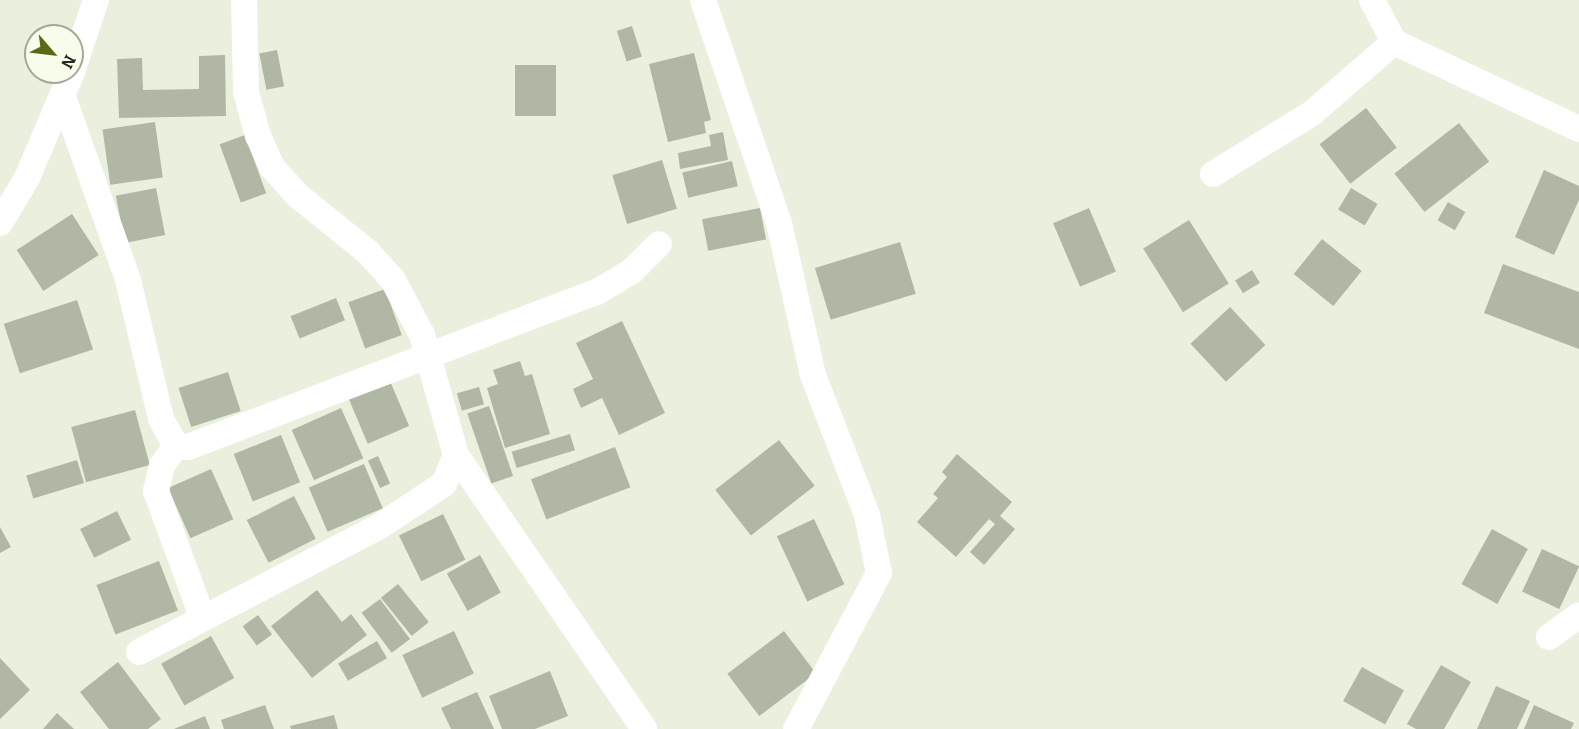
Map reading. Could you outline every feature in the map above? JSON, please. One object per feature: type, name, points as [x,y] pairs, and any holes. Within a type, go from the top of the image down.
[{"type":"street","points":[[84,36],[96,0]]},
{"type":"street","points":[[244,0],[246,92],[272,167],[393,280],[429,355],[456,455],[644,729]]},
{"type":"street","points":[[703,0],[779,224],[813,375],[867,515],[879,573],[796,729]]},
{"type":"street","points":[[1372,0],[1394,42],[1579,129]]},
{"type":"street","points":[[1213,174],[1311,114],[1394,42]]},
{"type":"street","points":[[0,223],[68,84]]},
{"type":"street","points":[[63,97],[128,280],[161,419],[176,446]]},
{"type":"street","points":[[176,446],[188,447],[597,292],[632,271],[659,244]]},
{"type":"street","points":[[176,446],[162,465],[156,490],[202,617]]},
{"type":"street","points":[[139,652],[389,520],[444,484],[456,455]]},
{"type":"street","points":[[1549,637],[1579,615]]},
{"type":"building","points":[[632,26],[642,56],[627,61],[617,31]]},
{"type":"building","points":[[277,50],[284,86],[266,90],[259,53]]},
{"type":"building","points":[[694,53],[711,120],[704,122],[706,133],[668,142],[649,64]]},
{"type":"building","points":[[225,55],[226,116],[119,118],[117,59],[142,58],[143,90],[199,89],[199,56]]},
{"type":"building","points":[[515,65],[556,65],[556,116],[515,116]]},
{"type":"building","points":[[1366,108],[1397,147],[1350,184],[1320,144]]},
{"type":"building","points":[[155,122],[163,177],[110,185],[103,129]]},
{"type":"building","points":[[1459,123],[1489,162],[1425,212],[1394,173]]},
{"type":"building","points":[[723,132],[728,160],[680,169],[678,153],[711,146],[709,135]]},
{"type":"building","points":[[245,135],[266,193],[241,202],[220,144]]},
{"type":"building","points":[[662,160],[677,209],[627,224],[612,175]]},
{"type":"building","points":[[732,161],[738,186],[688,198],[682,172]]},
{"type":"building","points":[[1544,170],[1579,186],[1579,200],[1554,255],[1515,237]]},
{"type":"building","points":[[156,188],[165,235],[125,243],[116,196]]},
{"type":"building","points":[[1351,188],[1378,204],[1365,225],[1338,209]]},
{"type":"building","points":[[1448,202],[1465,212],[1455,230],[1438,220]]},
{"type":"building","points":[[760,208],[766,239],[708,251],[702,219]]},
{"type":"building","points":[[1089,208],[1116,272],[1080,287],[1053,223]]},
{"type":"building","points":[[72,214],[99,255],[43,291],[17,250]]},
{"type":"building","points":[[1189,220],[1229,284],[1183,312],[1143,249]]},
{"type":"building","points":[[1322,239],[1362,271],[1333,306],[1294,274]]},
{"type":"building","points":[[900,242],[916,294],[831,320],[815,268]]},
{"type":"building","points":[[1503,264],[1579,292],[1579,349],[1484,313]]},
{"type":"building","points":[[1252,270],[1260,283],[1243,293],[1235,281]]},
{"type":"building","points":[[385,289],[402,335],[365,348],[348,302]]},
{"type":"building","points":[[336,298],[345,320],[300,339],[291,316]]},
{"type":"building","points":[[77,300],[93,349],[20,373],[4,324]]},
{"type":"building","points":[[1230,307],[1265,345],[1226,382],[1191,344]]},
{"type":"building","points":[[622,321],[665,413],[619,435],[602,398],[581,408],[573,389],[593,379],[576,343]]},
{"type":"building","points":[[520,361],[525,376],[532,374],[550,434],[505,448],[487,388],[498,384],[493,370]]},
{"type":"building","points":[[228,372],[241,411],[191,427],[179,388]]},
{"type":"building","points":[[390,381],[409,426],[368,444],[349,399]]},
{"type":"building","points":[[479,387],[484,404],[462,411],[457,393]]},
{"type":"building","points":[[489,406],[513,476],[491,483],[467,413]]},
{"type":"building","points":[[341,408],[363,458],[314,480],[292,430]]},
{"type":"building","points":[[135,410],[150,465],[86,482],[71,427]]},
{"type":"building","points":[[570,434],[575,450],[517,468],[512,452]]},
{"type":"building","points":[[281,435],[300,482],[253,501],[234,454]]},
{"type":"building","points":[[779,440],[815,486],[751,536],[715,490]]},
{"type":"building","points":[[615,447],[630,487],[546,519],[531,479]]},
{"type":"building","points":[[957,454],[1012,502],[1000,516],[1015,529],[984,565],[970,552],[995,524],[989,519],[956,557],[917,522],[938,498],[933,494],[947,477],[942,472]]},
{"type":"building","points":[[378,456],[390,483],[380,488],[368,460]]},
{"type":"building","points":[[77,460],[84,483],[33,498],[26,475]]},
{"type":"building","points":[[364,464],[383,508],[328,532],[309,487]]},
{"type":"building","points":[[211,469],[233,519],[190,538],[168,488]]},
{"type":"building","points":[[294,496],[316,539],[269,563],[247,520]]},
{"type":"building","points":[[117,511],[131,540],[94,558],[80,529]]},
{"type":"building","points":[[443,514],[465,560],[421,581],[399,535]]},
{"type":"building","points":[[814,519],[844,584],[807,602],[777,536]]},
{"type":"building","points":[[0,527],[11,547],[0,553]]},
{"type":"building","points":[[1492,529],[1528,549],[1497,604],[1461,584]]},
{"type":"building","points":[[1542,549],[1579,566],[1559,609],[1522,592]]},
{"type":"building","points":[[480,555],[501,593],[468,611],[447,573]]},
{"type":"building","points":[[159,561],[178,610],[115,634],[96,585]]},
{"type":"building","points":[[398,584],[429,622],[412,636],[381,598]]},
{"type":"building","points":[[317,590],[342,622],[351,614],[367,635],[312,678],[271,626]]},
{"type":"building","points":[[380,599],[410,639],[392,653],[362,613]]},
{"type":"building","points":[[258,615],[272,634],[257,646],[243,626]]},
{"type":"building","points":[[454,631],[474,674],[422,698],[402,655]]},
{"type":"building","points":[[784,631],[816,673],[759,716],[727,674]]},
{"type":"building","points":[[211,636],[234,678],[184,706],[161,664]]},
{"type":"building","points":[[377,641],[387,658],[348,681],[338,664]]},
{"type":"building","points":[[0,658],[30,690],[0,719]]},
{"type":"building","points":[[118,662],[161,719],[148,729],[109,729],[80,692]]},
{"type":"building","points":[[1441,665],[1471,682],[1444,729],[1416,729],[1407,724]]},
{"type":"building","points":[[1362,667],[1404,690],[1385,724],[1343,701]]},
{"type":"building","points":[[550,671],[568,716],[535,729],[502,729],[489,696]]},
{"type":"building","points":[[1496,686],[1530,701],[1517,729],[1477,729]]},
{"type":"building","points":[[477,692],[494,729],[451,729],[441,708]]},
{"type":"building","points":[[265,705],[274,729],[224,729],[221,720]]},
{"type":"building","points":[[1534,705],[1574,723],[1571,729],[1524,729]]},
{"type":"building","points":[[57,713],[74,729],[43,729]]},
{"type":"building","points":[[334,715],[338,729],[291,729],[290,726]]},
{"type":"building","points":[[205,716],[210,729],[174,729]]}]
